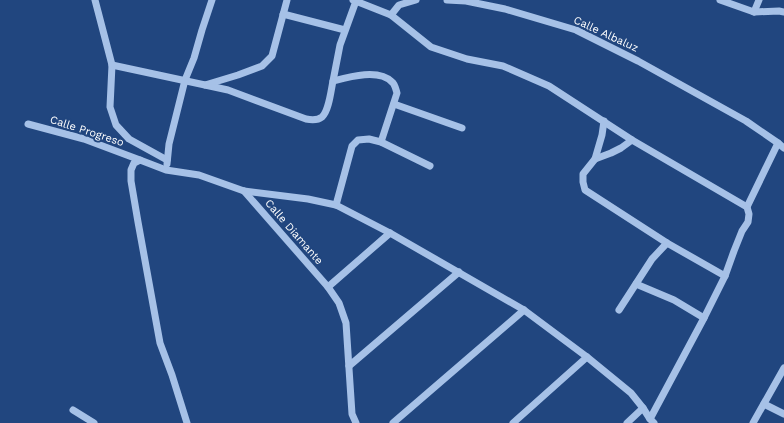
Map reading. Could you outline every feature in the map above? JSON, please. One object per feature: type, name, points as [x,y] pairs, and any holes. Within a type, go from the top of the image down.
[{"type":"street","points":[[95,0],[112,65],[110,106],[116,125],[129,139],[167,160]]},
{"type":"street","points":[[166,170],[169,144],[186,80],[212,0]]},
{"type":"street","points":[[205,85],[262,66],[272,56],[287,0]]},
{"type":"street","points":[[112,65],[228,90],[306,119],[315,120],[322,117],[327,108],[340,45],[354,0],[391,15],[431,47],[467,59],[503,66],[549,86],[632,140],[747,208],[749,214],[748,222],[742,231],[725,276],[652,421]]},
{"type":"street","points":[[391,15],[399,5],[416,0]]},
{"type":"street","name":"Calle Albaluz","points":[[447,0],[466,1],[505,9],[576,30],[638,61],[746,121],[778,142],[784,148]]},
{"type":"street","points":[[720,0],[754,12],[779,10],[784,12]]},
{"type":"street","points":[[754,12],[759,0]]},
{"type":"street","points":[[283,14],[345,30]]},
{"type":"street","points":[[332,81],[347,77],[373,74],[384,77],[393,82],[397,93],[380,142]]},
{"type":"street","points":[[394,104],[462,128]]},
{"type":"street","points":[[604,121],[602,135],[595,159],[584,174],[583,182],[585,190],[667,243],[725,276]]},
{"type":"street","name":"Calle Progreso","points":[[28,124],[84,139],[166,170],[200,175],[244,190],[308,199],[336,205],[390,233],[524,310],[588,357],[631,393],[652,421]]},
{"type":"street","points":[[336,205],[352,146],[358,140],[369,139],[380,142],[430,166]]},
{"type":"street","points":[[595,159],[621,148],[632,140]]},
{"type":"street","points":[[747,208],[778,142]]},
{"type":"street","points":[[140,160],[134,163],[131,170],[131,181],[138,222],[160,343],[187,423]]},
{"type":"street","name":"Calle Diamante","points":[[244,190],[328,287],[338,303],[346,323],[352,414],[356,423]]},
{"type":"street","points":[[328,287],[390,233]]},
{"type":"street","points":[[619,310],[652,259],[667,243]]},
{"type":"street","points":[[349,366],[459,272]]},
{"type":"street","points":[[636,284],[674,300],[704,318]]},
{"type":"street","points":[[393,423],[524,310]]},
{"type":"street","points":[[514,423],[588,357]]},
{"type":"street","points":[[754,423],[784,368]]},
{"type":"street","points":[[764,404],[784,414]]},
{"type":"street","points":[[627,423],[643,408]]},
{"type":"street","points":[[72,410],[94,423]]}]
